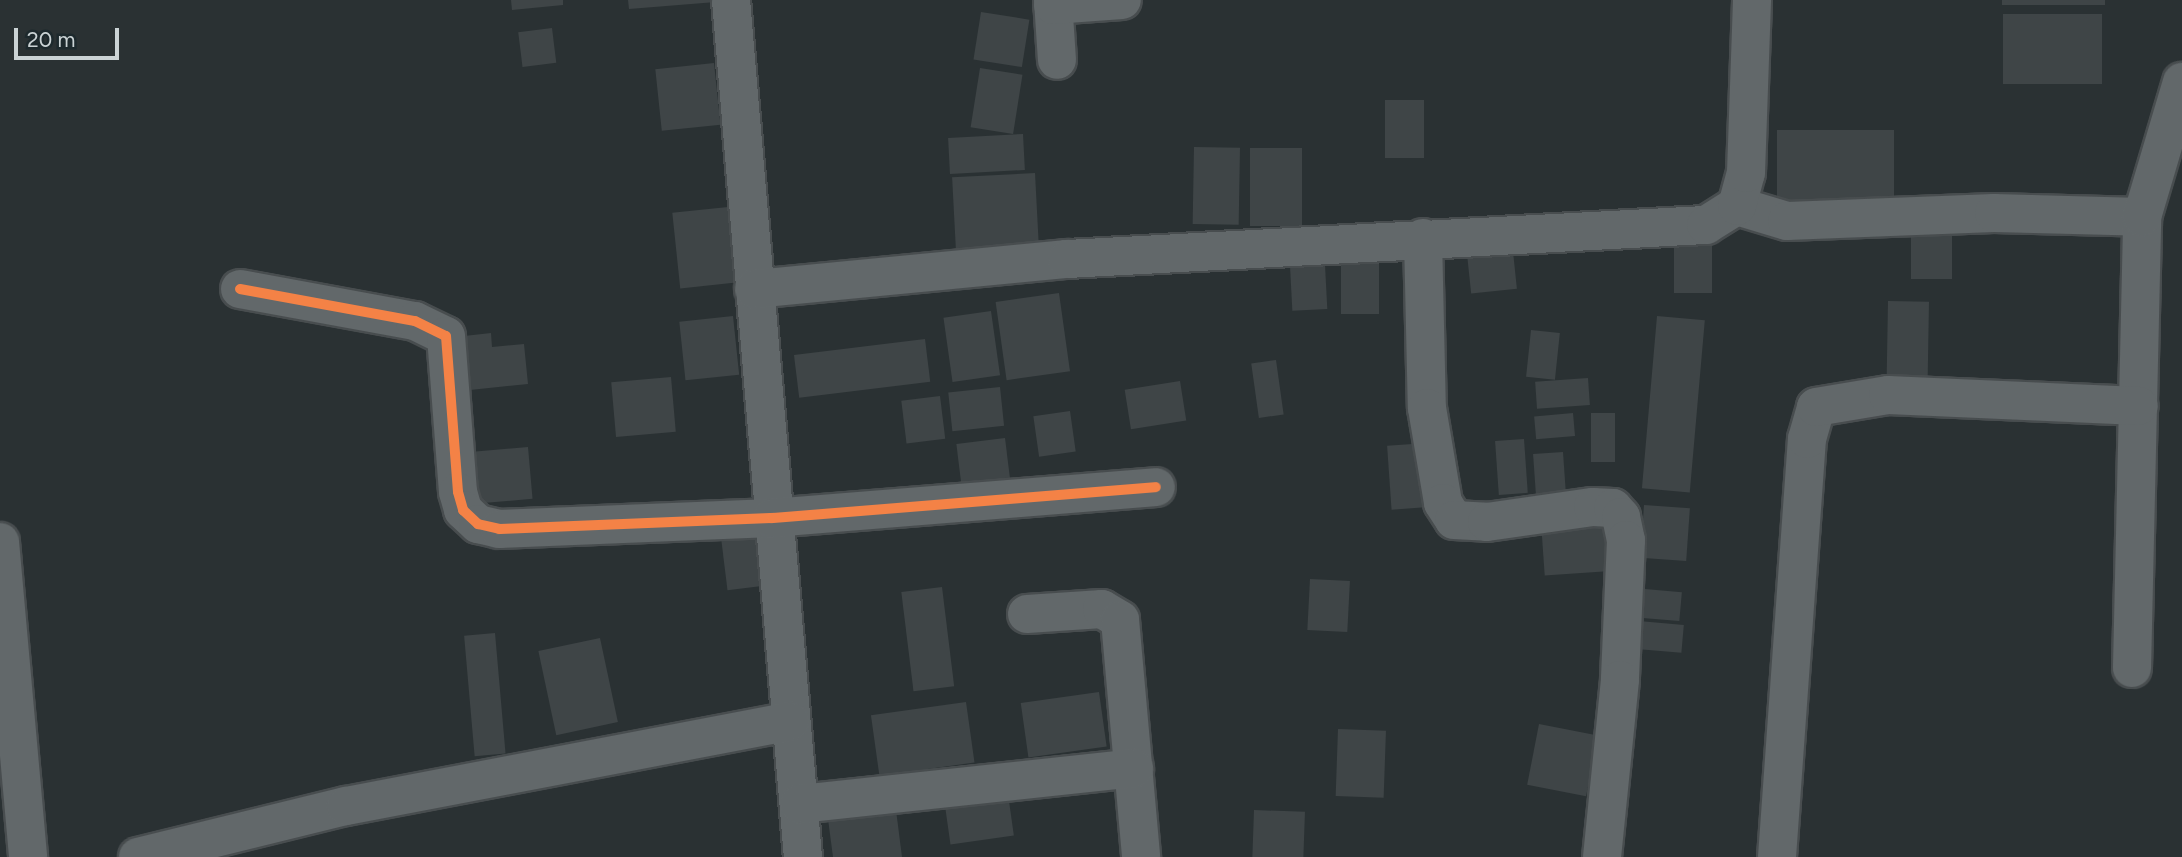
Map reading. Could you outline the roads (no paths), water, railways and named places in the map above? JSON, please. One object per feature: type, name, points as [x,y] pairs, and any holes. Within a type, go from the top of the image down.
[{"type":"street","points":[[731,0],[772,518],[803,857]]},
{"type":"street","points":[[1057,60],[1053,3],[1122,0]]},
{"type":"street","points":[[754,289],[1066,259],[1423,238],[1641,234],[1706,225],[1737,206],[1746,173],[1752,0]]},
{"type":"street","points":[[2132,668],[2142,217],[2182,82]]},
{"type":"street","points":[[1737,206],[1787,221],[1994,213],[2142,217]]},
{"type":"street","points":[[1423,238],[1427,408],[1443,503],[1454,520],[1487,522],[1593,507],[1613,508],[1620,517],[1626,540],[1620,680],[1602,857]]},
{"type":"street","points":[[240,289],[433,325],[446,336],[458,492],[478,524],[499,529],[772,518],[1156,487]]},
{"type":"street","points":[[1777,857],[1807,439],[1816,407],[1888,395],[2138,406]]},
{"type":"street","points":[[0,542],[28,857]]},
{"type":"street","points":[[1027,614],[1102,609],[1120,620],[1141,857]]},
{"type":"street","points":[[138,857],[360,803],[790,721]]},
{"type":"street","points":[[799,804],[1134,768]]}]
